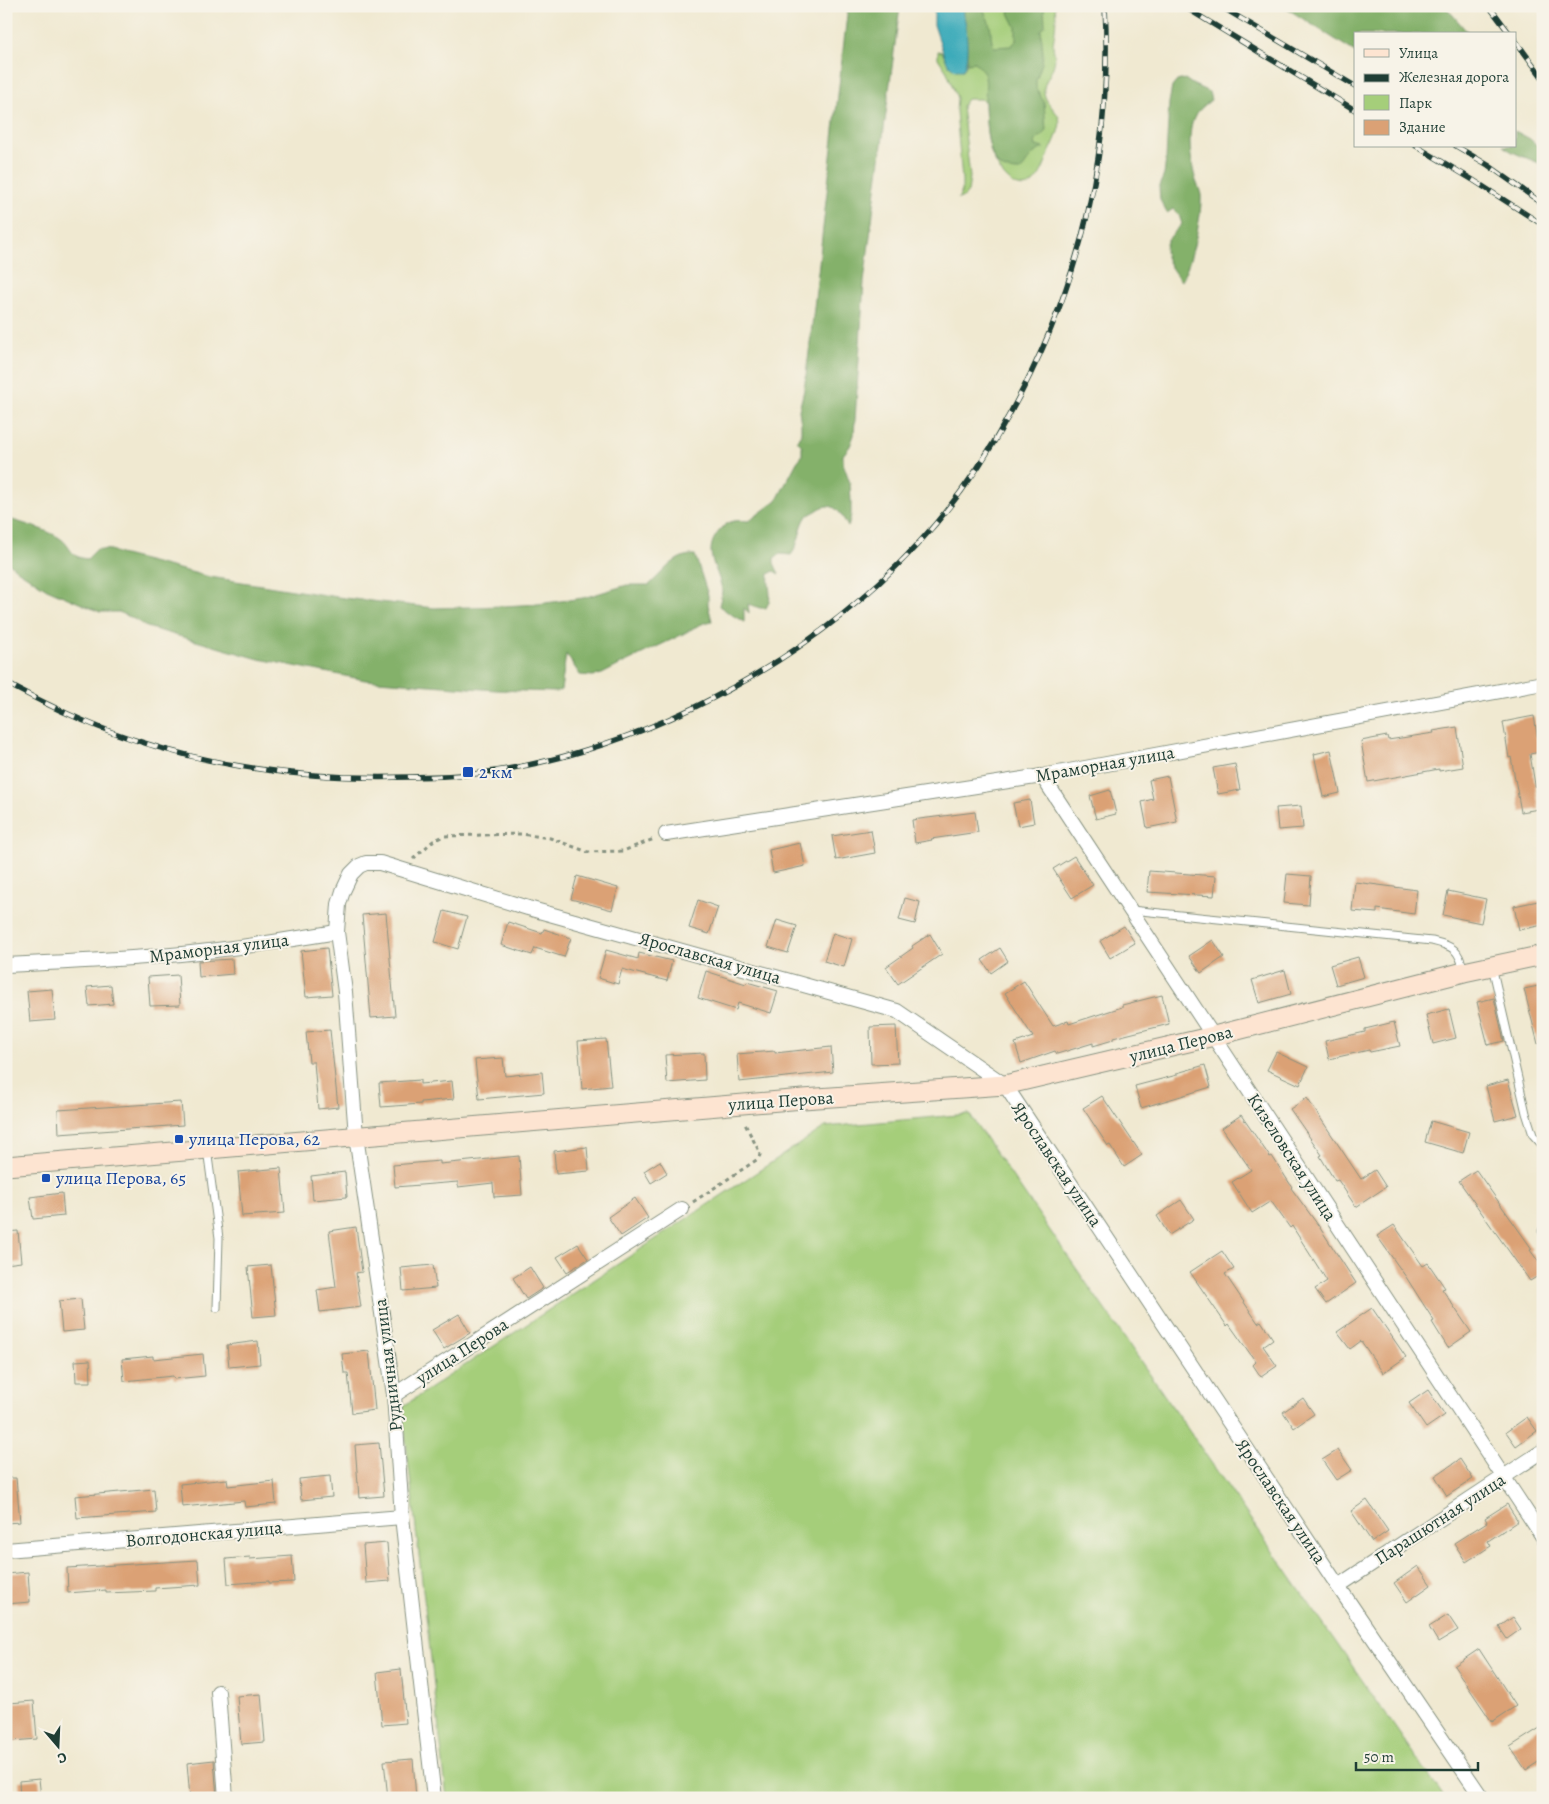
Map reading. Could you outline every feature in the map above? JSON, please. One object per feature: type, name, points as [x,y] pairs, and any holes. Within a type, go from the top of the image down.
[{"type":"main road","name":"улица Перова","points":[[6,1166],[793,1100],[1005,1085],[1214,1036],[1464,972],[1543,955]]},
{"type":"street","name":"Мраморная улица","points":[[666,834],[1042,776],[1543,683]]},
{"type":"street","name":"Кизеловская улица","points":[[1042,776],[1543,1537]]},
{"type":"street","name":"Ярославская улица","points":[[337,932],[339,904],[351,874],[359,866],[366,863],[380,863],[528,908],[897,1011],[1005,1085],[1338,1586],[1482,1798]]},
{"type":"street","name":"Мраморная улица","points":[[6,965],[187,953],[254,946],[337,932]]},
{"type":"street","name":"Рудничная улица","points":[[337,932],[345,992],[356,1136],[394,1395],[402,1517],[434,1798]]},
{"type":"street","name":"улица Перова","points":[[394,1395],[682,1209]]},
{"type":"street","name":"Парашютная улица","points":[[1338,1586],[1543,1451]]},
{"type":"street","name":"Волгодонская улица","points":[[6,1550],[402,1517]]},
{"type":"street","points":[[218,1692],[226,1798]]},
{"type":"lane","points":[[1129,910],[1432,941],[1449,945],[1457,952],[1464,972]]},
{"type":"lane","points":[[1492,966],[1526,1113],[1533,1135],[1543,1146]]},
{"type":"lane","points":[[207,1149],[219,1238],[218,1308]]},
{"type":"path","points":[[400,869],[432,841],[444,836],[521,834],[550,838],[588,852],[623,851],[666,834]]},
{"type":"path","points":[[682,1209],[758,1160],[760,1151],[745,1124]]},
{"type":"green space","points":[[848,6],[900,6],[864,282],[854,435],[850,446],[843,455],[843,463],[850,483],[851,515],[848,527],[839,512],[832,507],[822,507],[806,518],[796,547],[791,555],[780,554],[774,558],[779,574],[774,571],[769,574],[770,599],[766,608],[748,604],[749,613],[744,608],[744,622],[719,606],[722,590],[712,559],[712,545],[715,537],[727,524],[737,521],[749,521],[777,500],[802,456],[802,446],[797,440],[801,434],[799,410],[804,390],[809,352]]},
{"type":"green space","points":[[965,6],[1055,6],[1056,20],[1053,44],[1055,60],[1044,91],[1047,101],[1060,122],[1056,138],[1040,173],[1032,184],[1020,186],[1012,183],[1005,177],[993,156],[987,133],[985,102],[981,99],[967,99],[962,106],[970,177],[968,192],[964,197],[958,199],[962,191],[962,180],[956,111],[957,98],[947,72],[938,58],[938,51],[942,52],[945,58],[963,70],[967,63]]},
{"type":"green space","points":[[965,6],[983,6],[994,47],[1011,46],[1016,41],[1016,27],[1009,13],[1011,8],[1020,9],[1023,6],[1044,6],[1045,26],[1041,30],[1043,53],[1042,63],[1036,80],[1036,88],[1044,102],[1046,131],[1035,142],[1036,146],[1044,148],[1032,155],[1020,171],[1001,167],[996,162],[990,148],[986,121],[985,77],[981,69],[974,62],[967,63],[966,26],[963,13]]},
{"type":"green space","points":[[1283,6],[1445,6],[1467,32],[1354,32],[1354,51]]},
{"type":"green space","points":[[1185,79],[1209,92],[1211,100],[1202,107],[1192,123],[1190,139],[1191,157],[1194,174],[1200,190],[1201,204],[1192,251],[1181,281],[1167,259],[1165,248],[1171,236],[1182,224],[1179,215],[1173,209],[1167,213],[1160,200],[1159,186],[1164,175],[1169,103],[1172,87],[1177,81]]},
{"type":"green space","points":[[1516,132],[1530,139],[1541,149],[1543,165],[1517,154],[1506,148],[1516,148]]},
{"type":"green space","points":[[6,518],[53,534],[62,540],[76,556],[81,558],[87,559],[97,549],[111,550],[210,577],[344,598],[434,608],[538,604],[583,598],[627,585],[649,585],[675,561],[695,555],[708,595],[708,605],[712,621],[698,626],[602,674],[593,676],[580,675],[566,654],[561,690],[556,692],[496,690],[365,680],[259,659],[147,627],[119,612],[100,612],[47,589],[17,570],[6,560]]},
{"type":"green space","points":[[969,1114],[1444,1798],[447,1798],[402,1407],[825,1127]]},
{"type":"water","points":[[934,6],[965,6],[967,48],[963,70],[955,70],[945,58],[934,25]]},
{"type":"building","points":[[1534,716],[1540,752],[1530,754],[1539,809],[1521,812],[1503,722]]},
{"type":"building","points":[[1457,727],[1463,767],[1439,771],[1439,769],[1368,782],[1361,741],[1387,736],[1388,740],[1434,733],[1433,731]]},
{"type":"building","points":[[1331,750],[1340,793],[1323,797],[1314,754]]},
{"type":"building","points":[[1235,764],[1240,790],[1218,794],[1213,768]]},
{"type":"building","points":[[1168,776],[1177,822],[1147,828],[1142,802],[1153,799],[1149,780]]},
{"type":"building","points":[[1110,790],[1116,814],[1096,819],[1090,796]]},
{"type":"building","points":[[1030,800],[1034,823],[1018,826],[1013,803]]},
{"type":"building","points":[[1301,806],[1303,828],[1278,830],[1276,808]]},
{"type":"building","points":[[975,812],[978,832],[915,843],[912,820]]},
{"type":"building","points":[[871,830],[875,853],[836,860],[832,836]]},
{"type":"building","points":[[800,843],[805,866],[773,873],[769,850]]},
{"type":"building","points":[[1074,856],[1093,885],[1072,898],[1053,869]]},
{"type":"building","points":[[1149,871],[1216,876],[1214,896],[1147,892]]},
{"type":"building","points":[[1287,874],[1311,876],[1309,905],[1284,903]]},
{"type":"building","points":[[577,876],[618,888],[612,910],[571,899]]},
{"type":"building","points":[[1355,882],[1417,890],[1414,914],[1377,909],[1377,913],[1352,911]]},
{"type":"building","points":[[1448,891],[1486,899],[1481,923],[1443,915]]},
{"type":"building","points":[[905,898],[920,902],[915,924],[899,920]]},
{"type":"building","points":[[698,900],[718,907],[709,934],[689,928]]},
{"type":"building","points":[[1543,900],[1543,925],[1519,930],[1514,906]]},
{"type":"building","points":[[444,911],[467,917],[458,949],[435,942]]},
{"type":"building","points":[[386,913],[395,1016],[371,1018],[362,915]]},
{"type":"building","points":[[777,920],[797,926],[788,953],[768,947]]},
{"type":"building","points":[[508,922],[542,933],[544,929],[571,938],[564,957],[535,948],[532,955],[501,945]]},
{"type":"building","points":[[1124,926],[1135,943],[1110,958],[1100,941]]},
{"type":"building","points":[[833,933],[852,939],[844,967],[824,961]]},
{"type":"building","points":[[930,934],[942,954],[898,984],[886,967]]},
{"type":"building","points":[[1213,940],[1224,957],[1201,973],[1189,956]]},
{"type":"building","points":[[327,948],[332,995],[306,997],[301,951]]},
{"type":"building","points":[[1000,948],[1008,961],[991,973],[982,960]]},
{"type":"building","points":[[606,950],[638,959],[639,953],[672,961],[667,981],[622,969],[618,984],[598,978]]},
{"type":"building","points":[[1358,957],[1364,977],[1336,985],[1330,965]]},
{"type":"building","points":[[232,959],[233,974],[199,977],[198,961]]},
{"type":"building","points":[[1285,970],[1291,994],[1259,1003],[1252,980]]},
{"type":"building","points":[[706,971],[746,984],[747,982],[778,991],[771,1013],[738,1003],[736,1010],[698,998]]},
{"type":"building","points":[[178,975],[180,1005],[150,1006],[148,977]]},
{"type":"building","points":[[1024,981],[1053,1026],[1068,1021],[1069,1024],[1122,1007],[1122,1005],[1162,995],[1169,1024],[1113,1038],[1113,1040],[1093,1046],[1093,1043],[1057,1054],[1055,1051],[1021,1063],[1015,1043],[1033,1037],[1005,993]]},
{"type":"building","points":[[111,985],[113,1004],[89,1006],[87,987]]},
{"type":"building","points":[[1543,985],[1543,1044],[1538,1044],[1524,989]]},
{"type":"building","points":[[52,989],[55,1020],[30,1022],[27,991]]},
{"type":"building","points":[[1494,998],[1504,1041],[1488,1045],[1477,1002]]},
{"type":"building","points":[[1449,1009],[1456,1038],[1433,1044],[1426,1015]]},
{"type":"building","points":[[1394,1022],[1400,1046],[1370,1052],[1369,1050],[1329,1059],[1325,1041],[1365,1032],[1365,1029]]},
{"type":"building","points":[[896,1026],[898,1063],[871,1064],[870,1027]]},
{"type":"building","points":[[330,1030],[338,1107],[318,1109],[314,1062],[309,1062],[306,1032]]},
{"type":"building","points":[[606,1039],[611,1086],[582,1089],[578,1041]]},
{"type":"building","points":[[831,1047],[833,1072],[739,1082],[737,1054],[775,1051],[775,1053]]},
{"type":"building","points":[[1276,1052],[1308,1067],[1300,1085],[1267,1070]]},
{"type":"building","points":[[704,1053],[705,1080],[667,1083],[665,1055]]},
{"type":"building","points":[[503,1058],[505,1076],[542,1072],[544,1093],[479,1099],[475,1060]]},
{"type":"building","points":[[1205,1065],[1211,1087],[1141,1108],[1135,1086],[1177,1075],[1177,1073]]},
{"type":"building","points":[[420,1080],[420,1084],[452,1081],[454,1099],[381,1107],[379,1083]]},
{"type":"building","points":[[1508,1080],[1518,1115],[1495,1121],[1486,1086]]},
{"type":"building","points":[[1102,1096],[1142,1155],[1124,1167],[1083,1108]]},
{"type":"building","points":[[1307,1098],[1361,1179],[1375,1170],[1386,1187],[1356,1207],[1338,1180],[1335,1181],[1320,1156],[1322,1155],[1290,1109]]},
{"type":"building","points":[[181,1102],[183,1125],[59,1134],[58,1110]]},
{"type":"building","points":[[1241,1115],[1270,1157],[1272,1156],[1291,1188],[1356,1283],[1326,1304],[1315,1289],[1327,1281],[1292,1226],[1290,1228],[1271,1201],[1252,1213],[1232,1182],[1251,1170],[1222,1128]]},
{"type":"building","points":[[1431,1121],[1469,1132],[1463,1153],[1425,1142]]},
{"type":"building","points":[[587,1147],[589,1171],[556,1174],[554,1151]]},
{"type":"building","points":[[519,1156],[522,1195],[494,1197],[493,1183],[458,1187],[458,1182],[395,1187],[393,1165],[440,1161],[440,1164]]},
{"type":"building","points":[[660,1161],[667,1173],[651,1183],[644,1171]]},
{"type":"building","points":[[281,1168],[285,1213],[242,1216],[238,1172]]},
{"type":"building","points":[[1476,1170],[1532,1249],[1530,1250],[1543,1268],[1543,1273],[1530,1281],[1459,1181]]},
{"type":"building","points":[[345,1172],[347,1197],[313,1200],[311,1176]]},
{"type":"building","points":[[62,1193],[64,1216],[33,1219],[30,1197]]},
{"type":"building","points":[[635,1198],[648,1218],[621,1236],[608,1217]]},
{"type":"building","points":[[1181,1200],[1194,1219],[1169,1235],[1157,1216]]},
{"type":"building","points":[[1394,1225],[1423,1266],[1428,1263],[1445,1288],[1442,1289],[1471,1332],[1448,1348],[1432,1322],[1434,1321],[1377,1236]]},
{"type":"building","points":[[356,1227],[362,1272],[356,1273],[361,1307],[320,1312],[317,1290],[336,1287],[329,1231]]},
{"type":"building","points":[[18,1231],[21,1262],[6,1264],[6,1232]]},
{"type":"building","points":[[578,1244],[588,1259],[567,1272],[557,1257]]},
{"type":"building","points":[[1222,1251],[1234,1269],[1225,1274],[1258,1323],[1261,1321],[1273,1339],[1263,1346],[1277,1366],[1261,1377],[1253,1365],[1256,1362],[1229,1324],[1227,1326],[1190,1272]]},
{"type":"building","points":[[271,1265],[276,1315],[253,1317],[248,1267]]},
{"type":"building","points":[[433,1265],[436,1288],[403,1291],[401,1268]]},
{"type":"building","points":[[530,1267],[543,1288],[526,1299],[513,1278]]},
{"type":"building","points":[[81,1299],[84,1330],[62,1332],[59,1301]]},
{"type":"building","points":[[1372,1308],[1406,1357],[1383,1373],[1361,1341],[1350,1349],[1337,1332]]},
{"type":"building","points":[[459,1314],[470,1333],[444,1349],[432,1330]]},
{"type":"building","points":[[258,1341],[260,1364],[229,1367],[227,1345]]},
{"type":"building","points":[[369,1351],[375,1410],[352,1413],[348,1373],[344,1373],[342,1354]]},
{"type":"building","points":[[203,1354],[205,1376],[174,1379],[173,1376],[124,1381],[122,1359],[153,1356],[153,1359]]},
{"type":"building","points":[[90,1360],[91,1382],[76,1382],[75,1361]]},
{"type":"building","points":[[1428,1390],[1445,1415],[1426,1428],[1409,1403]]},
{"type":"building","points":[[1303,1398],[1314,1414],[1294,1428],[1283,1412]]},
{"type":"building","points":[[1527,1417],[1537,1431],[1516,1446],[1506,1432]]},
{"type":"building","points":[[379,1443],[384,1496],[359,1498],[355,1445]]},
{"type":"building","points":[[1338,1450],[1352,1470],[1336,1480],[1322,1460]]},
{"type":"building","points":[[1460,1459],[1473,1479],[1447,1496],[1435,1476]]},
{"type":"building","points":[[330,1476],[332,1497],[301,1500],[299,1479]]},
{"type":"building","points":[[6,1478],[16,1478],[20,1522],[6,1523]]},
{"type":"building","points":[[227,1479],[228,1486],[274,1481],[276,1504],[245,1507],[244,1501],[182,1507],[180,1484]]},
{"type":"building","points":[[154,1489],[156,1512],[77,1518],[75,1496]]},
{"type":"building","points":[[1367,1500],[1388,1531],[1372,1542],[1351,1511]]},
{"type":"building","points":[[1507,1504],[1518,1521],[1488,1541],[1491,1546],[1466,1562],[1454,1543],[1487,1522],[1485,1518]]},
{"type":"building","points":[[387,1543],[390,1581],[366,1583],[363,1545]]},
{"type":"building","points":[[292,1556],[294,1582],[269,1583],[269,1581],[228,1584],[226,1559]]},
{"type":"building","points":[[198,1560],[200,1585],[155,1588],[155,1591],[106,1593],[106,1590],[68,1593],[67,1568]]},
{"type":"building","points":[[1418,1566],[1431,1585],[1407,1602],[1394,1583]]},
{"type":"building","points":[[28,1572],[30,1602],[6,1604],[6,1574]]},
{"type":"building","points":[[1448,1615],[1458,1630],[1438,1642],[1429,1627]]},
{"type":"building","points":[[1513,1617],[1521,1629],[1507,1639],[1499,1627]]},
{"type":"building","points":[[1479,1649],[1516,1706],[1492,1722],[1454,1666]]},
{"type":"building","points":[[401,1669],[406,1723],[382,1725],[377,1672]]},
{"type":"building","points":[[261,1694],[265,1742],[241,1744],[237,1696]]},
{"type":"building","points":[[34,1701],[37,1739],[13,1741],[9,1703]]},
{"type":"building","points":[[1543,1726],[1543,1759],[1526,1770],[1510,1747]]},
{"type":"building","points":[[413,1759],[416,1798],[388,1798],[384,1761]]},
{"type":"building","points":[[214,1760],[217,1798],[190,1798],[187,1763]]},
{"type":"building","points":[[39,1779],[41,1798],[20,1798],[19,1781]]},
{"type":"railway","points":[[6,683],[51,706],[97,726],[163,749],[198,758],[268,770],[339,777],[434,777],[502,770],[530,765],[586,750],[667,720],[754,675],[812,638],[840,617],[892,571],[916,546],[954,500],[988,452],[1008,417],[1033,369],[1055,319],[1086,219],[1097,167],[1103,114],[1106,61],[1105,6]]},
{"type":"railway","points":[[1183,6],[1354,109]]},
{"type":"railway","points":[[1220,6],[1354,85]]},
{"type":"railway","points":[[1489,6],[1508,32]]},
{"type":"railway","points":[[1516,41],[1543,78]]},
{"type":"railway","points":[[1419,148],[1543,225]]},
{"type":"railway","points":[[1459,148],[1488,165],[1543,204]]},
{"type":"place","name":"2 км","points":[[468,772]]},
{"type":"place","name":"улица Перова, 62","points":[[179,1139]]},
{"type":"place","name":"улица Перова, 65","points":[[46,1178]]}]
